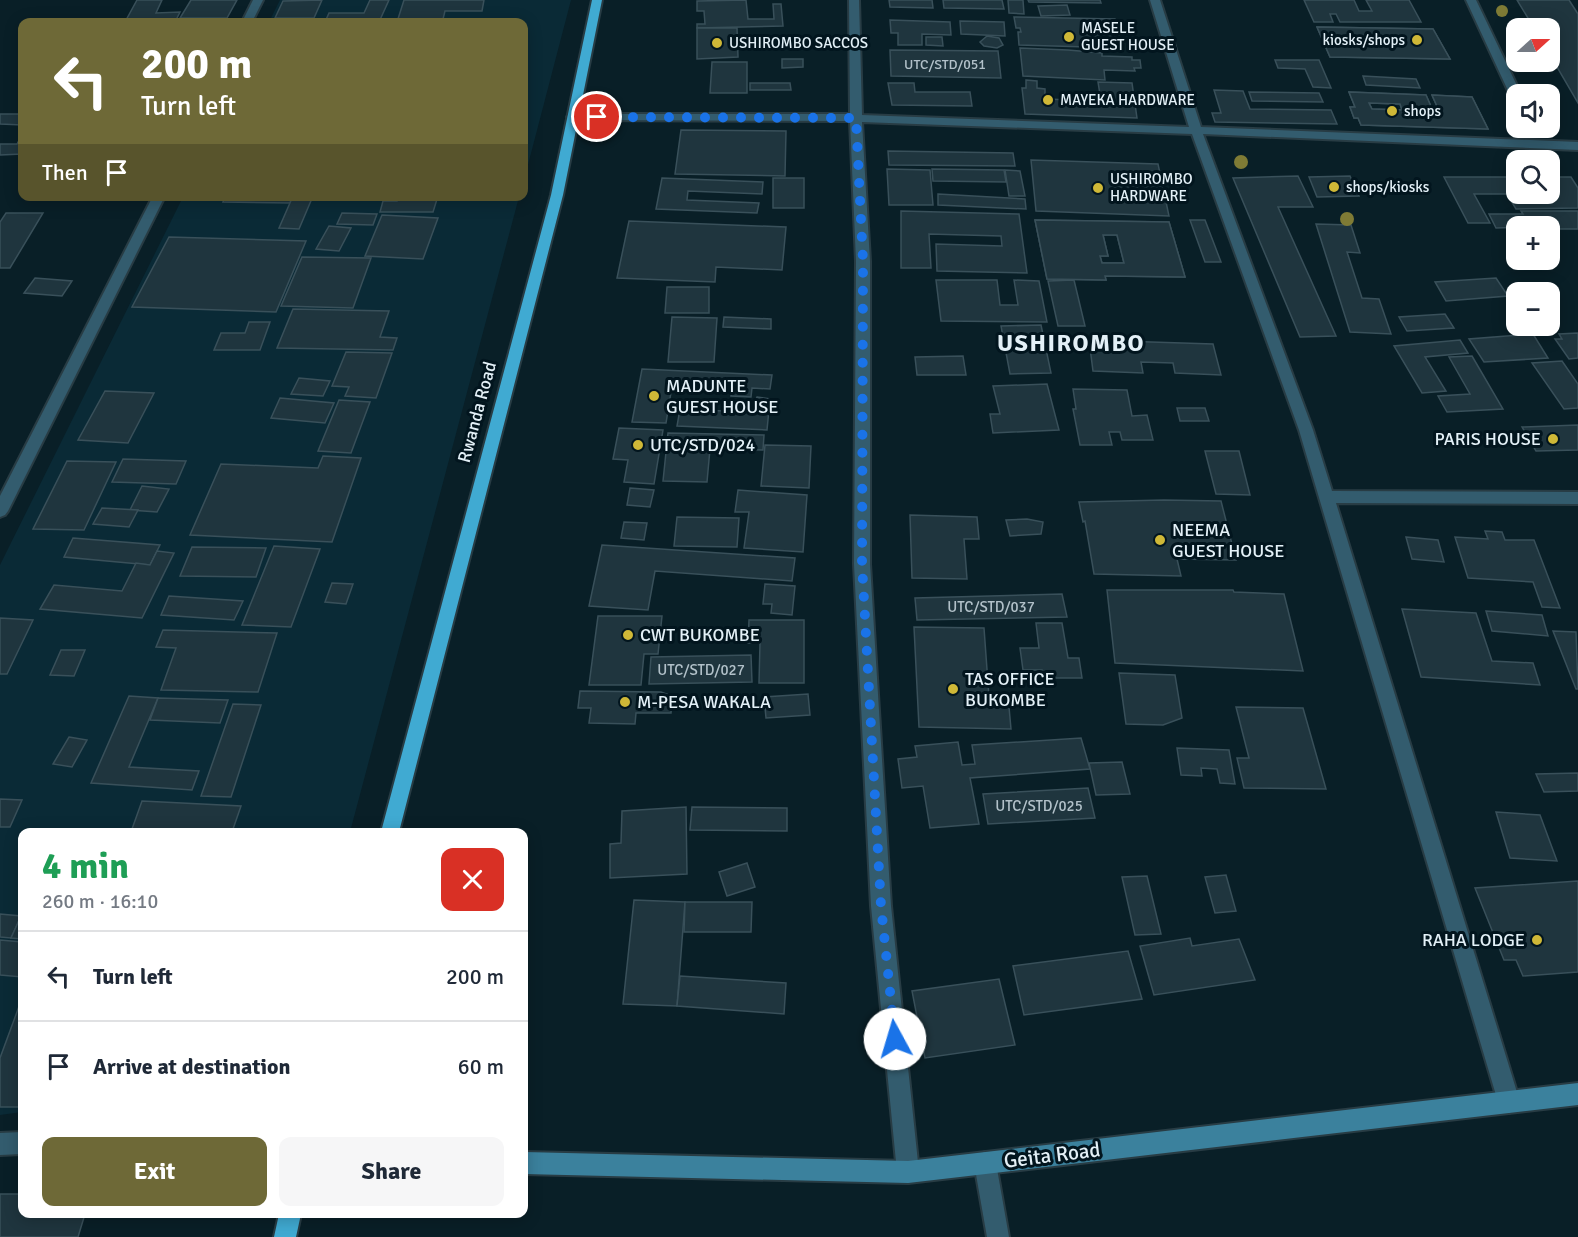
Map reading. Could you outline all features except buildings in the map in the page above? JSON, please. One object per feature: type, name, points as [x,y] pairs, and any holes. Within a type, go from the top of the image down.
[{"type":"highway","name":"Rwanda Road","points":[[391,828],[558,195],[597,0]]},
{"type":"highway","points":[[285,1237],[289,1218]]},
{"type":"main road","name":"Geita Road","points":[[528,1163],[908,1172],[1578,1094]]},
{"type":"street","points":[[249,18],[258,0]]},
{"type":"street","points":[[854,0],[856,118],[863,261],[862,564],[881,906],[908,1172]]},
{"type":"street","points":[[1155,0],[1196,130],[1306,430],[1509,1102]]},
{"type":"street","points":[[1471,0],[1511,84]]},
{"type":"street","points":[[573,117],[856,118],[1578,146]]},
{"type":"street","points":[[1537,138],[1540,143]]},
{"type":"street","points":[[0,511],[156,201]]},
{"type":"street","points":[[1326,496],[1578,498]]},
{"type":"street","points":[[0,1144],[18,1143]]},
{"type":"street","points":[[986,1163],[998,1237]]},
{"type":"shaded area","points":[[280,0],[571,0],[528,165],[528,18],[271,18]]},
{"type":"shaded area","points":[[181,201],[518,201],[351,828],[18,828],[18,1113],[0,1115],[0,565]]},
{"type":"place","name":"MASELE GUEST HOUSE","points":[[1069,37]]},
{"type":"place","name":"kiosks/shops","points":[[1417,40]]},
{"type":"place","name":"USHIROMBO SACCOS","points":[[717,43]]},
{"type":"place","name":"MAYEKA HARDWARE","points":[[1048,100]]},
{"type":"place","name":"shops","points":[[1392,111]]},
{"type":"place","name":"shops/kiosks","points":[[1334,187]]},
{"type":"place","name":"USHIROMBO HARDWARE","points":[[1098,188]]},
{"type":"place","name":"MADUNTE GUEST HOUSE","points":[[654,396]]},
{"type":"place","name":"PARIS HOUSE","points":[[1553,439]]},
{"type":"place","name":"UTC/STD/024","points":[[638,445]]},
{"type":"place","name":"NEEMA GUEST HOUSE","points":[[1160,540]]},
{"type":"place","name":"CWT BUKOMBE","points":[[628,635]]},
{"type":"place","name":"TAS OFFICE BUKOMBE","points":[[953,689]]},
{"type":"place","name":"M-PESA WAKALA","points":[[625,702]]},
{"type":"place","name":"RAHA LODGE","points":[[1537,940]]},
{"type":"district","name":"USHIROMBO","points":[[1071,343]]},
{"type":"route","points":[[597,117],[856,118],[863,261],[862,564],[881,906],[895,1039]]}]
